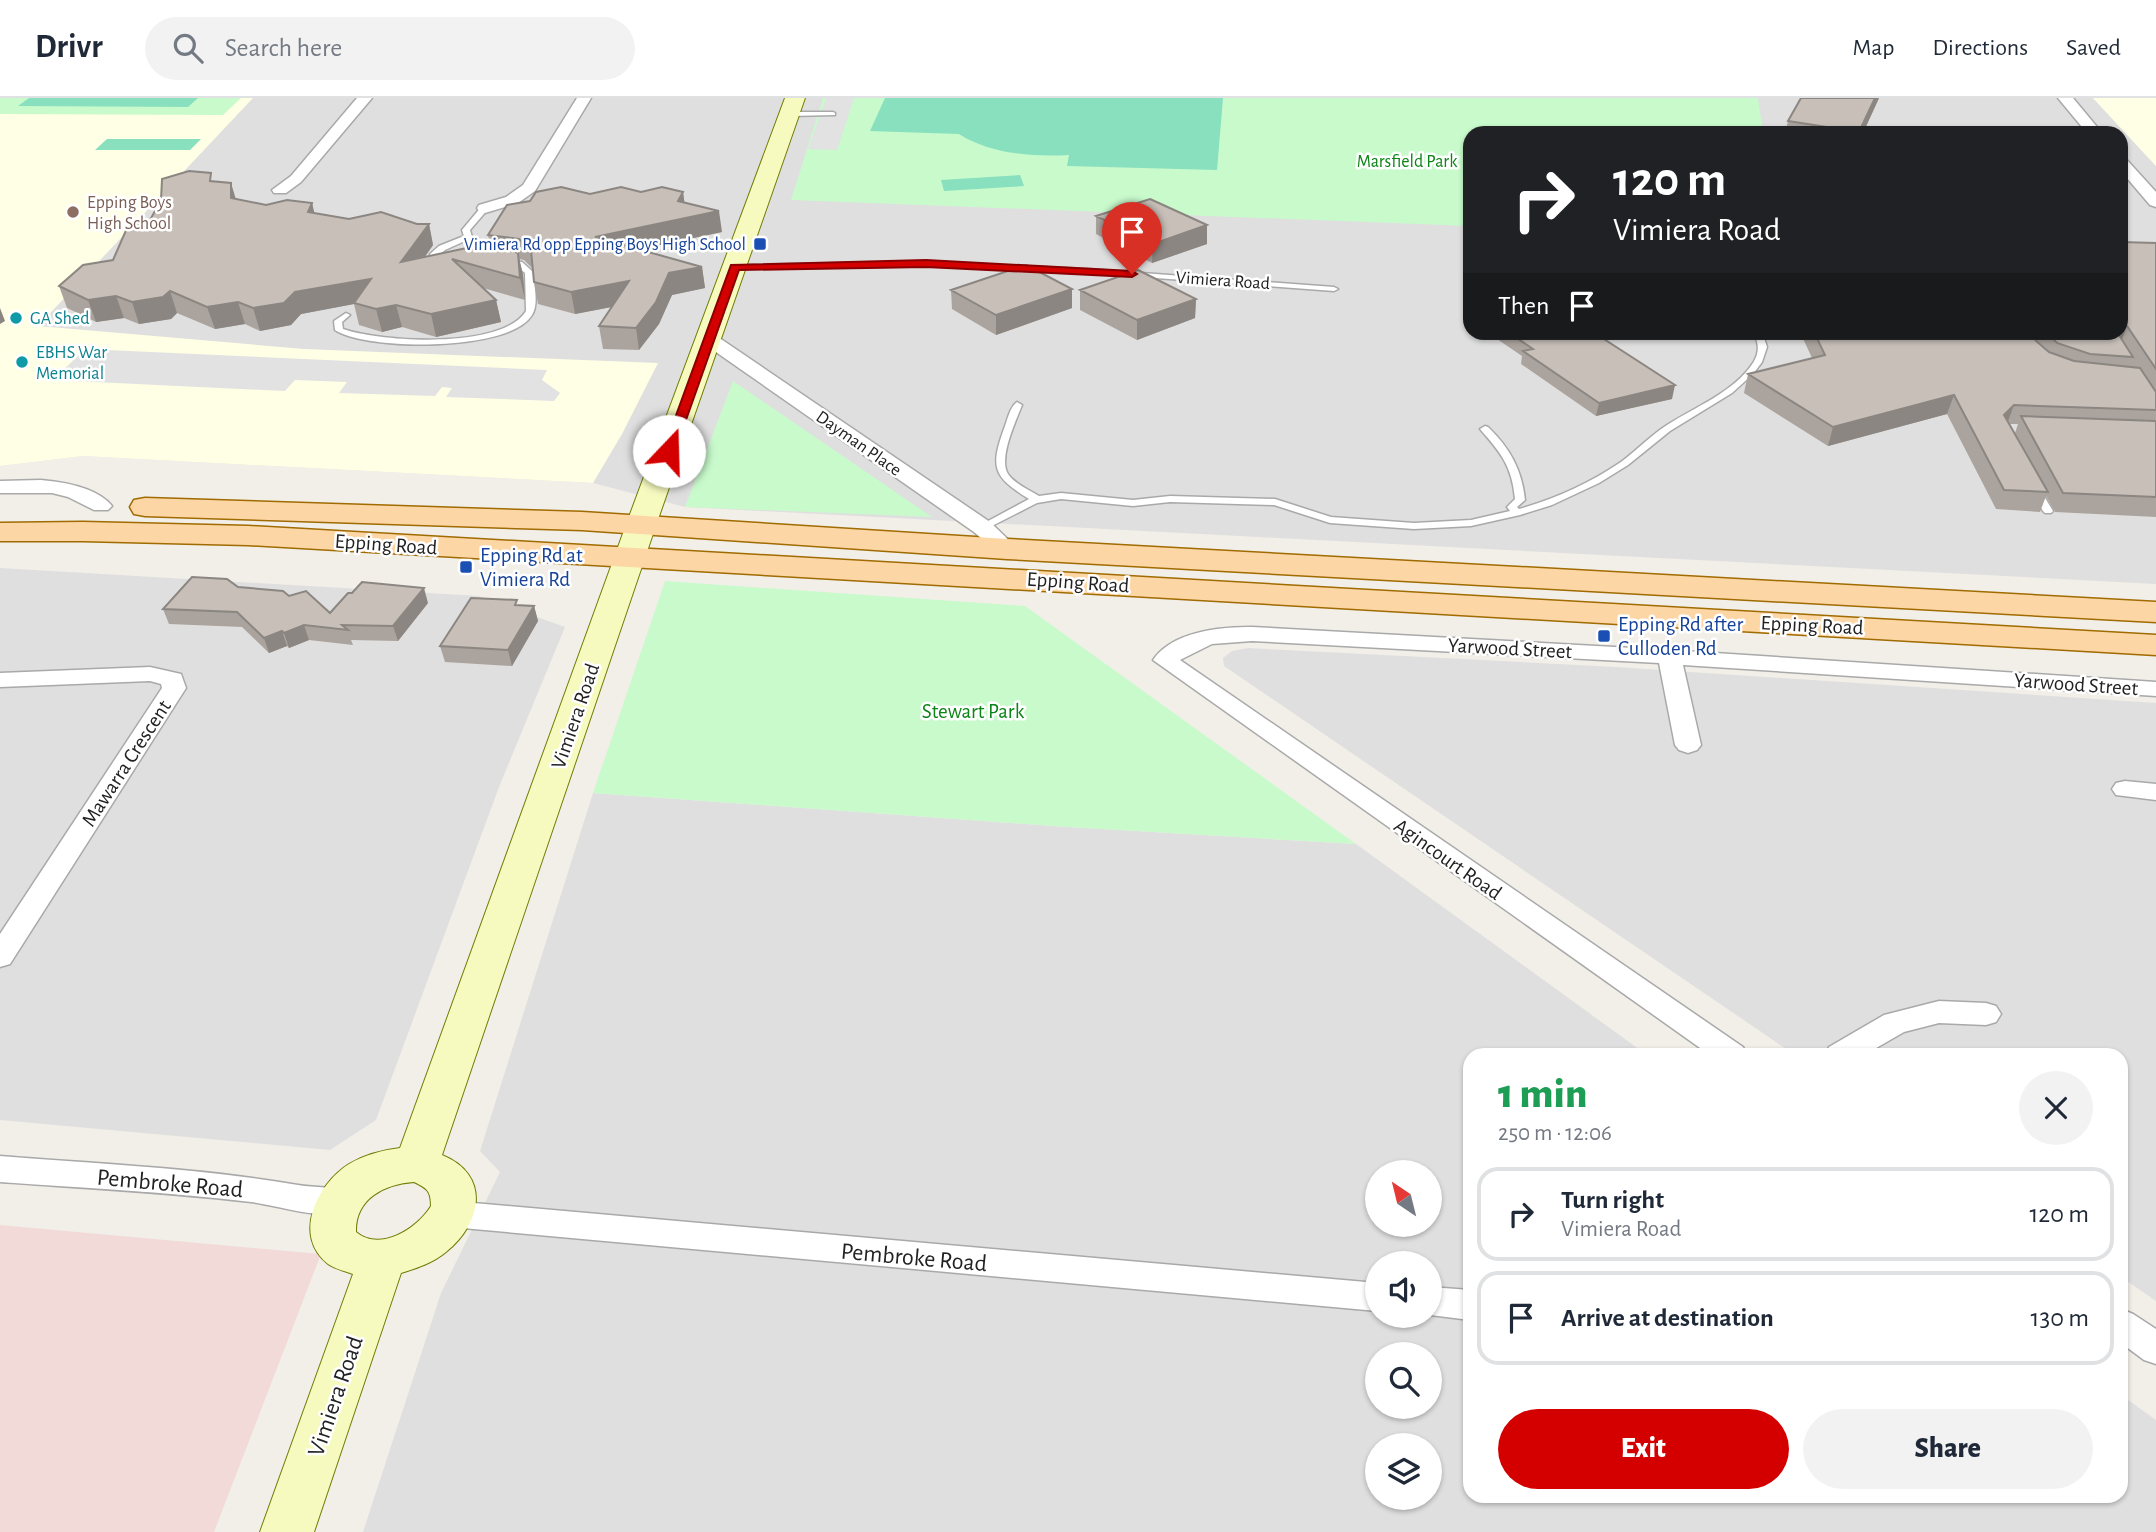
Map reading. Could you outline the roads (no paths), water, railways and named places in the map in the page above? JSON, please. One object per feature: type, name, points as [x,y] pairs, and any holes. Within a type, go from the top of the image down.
[{"type":"main road","name":"Epping Road","points":[[0,508],[101,506],[285,509],[641,525],[1007,549],[2156,612]]},
{"type":"main road","name":"Epping Road","points":[[0,532],[138,532],[318,539],[2156,645]]},
{"type":"street","points":[[281,190],[296,179],[366,98]]},
{"type":"street","points":[[485,208],[512,200],[529,188],[584,98]]},
{"type":"street","points":[[2064,98],[2089,126]]},
{"type":"street","name":"Vimiera Road","points":[[417,1164],[641,525],[792,106]]},
{"type":"street","points":[[2128,170],[2156,202]]},
{"type":"street","name":"Dayman Place","points":[[709,339],[982,527],[1007,549]]},
{"type":"street","points":[[0,487],[49,485],[75,491],[101,506]]},
{"type":"street","name":"Yarwood Street","points":[[1165,660],[1180,648],[1222,633],[1669,657],[2156,689]]},
{"type":"street","points":[[1669,657],[1688,745]]},
{"type":"street","name":"Agincourt Road","points":[[1165,660],[1722,1048]]},
{"type":"street","name":"Mawarra Crescent","points":[[0,680],[150,674],[173,679],[174,688],[0,957]]},
{"type":"street","points":[[2125,789],[2156,792]]},
{"type":"street","points":[[1852,1048],[1895,1023],[1939,1012],[1986,1014]]},
{"type":"street","points":[[417,1164],[433,1168],[445,1176],[452,1187],[455,1200],[452,1214],[441,1231],[425,1245],[404,1255],[382,1259],[364,1258],[348,1253],[337,1243],[332,1230],[333,1216],[339,1201],[364,1177],[400,1165],[417,1164]]},
{"type":"street","name":"Pembroke Road","points":[[0,1169],[253,1189],[310,1201],[339,1201]]},
{"type":"street","name":"Pembroke Road","points":[[452,1214],[1365,1296]]},
{"type":"street","name":"Vimiera Road","points":[[287,1532],[382,1259]]},
{"type":"street","points":[[1442,1302],[1463,1304]]},
{"type":"street","points":[[2128,1329],[2156,1349]]},
{"type":"lane","points":[[792,106],[833,114]]},
{"type":"lane","points":[[474,264],[485,260],[475,256],[477,249],[466,230],[485,208]]},
{"type":"lane","points":[[447,268],[433,264],[433,256],[442,248],[468,237]]},
{"type":"lane","points":[[346,314],[338,321],[340,330],[356,337],[457,341],[506,328],[523,321],[530,312],[528,272],[519,264],[494,262]]},
{"type":"lane","name":"Vimiera Road","points":[[735,267],[926,264],[1113,272],[1334,289]]},
{"type":"lane","points":[[982,527],[1037,499],[1061,496],[1133,503],[1170,499],[1275,502],[1330,520],[1414,526],[1471,523],[1517,513],[1556,501],[1620,466],[1661,433],[1728,391],[1758,361],[1763,351],[1761,340]]},
{"type":"lane","points":[[1017,405],[999,460],[1002,471],[1012,482],[1037,499]]},
{"type":"lane","points":[[1485,429],[1504,448],[1517,475],[1520,500],[1512,507],[1517,513]]},
{"type":"lane","points":[[2030,478],[2048,511]]},
{"type":"place","name":"Epping Boys High School","points":[[73,212]]},
{"type":"place","name":"Vimiera Rd opp Epping Boys High School","points":[[760,244]]},
{"type":"place","name":"GA Shed","points":[[16,318]]},
{"type":"place","name":"EBHS War Memorial","points":[[22,362]]},
{"type":"place","name":"Epping Rd at Vimiera Rd","points":[[466,567]]},
{"type":"place","name":"Epping Rd after Culloden Rd","points":[[1604,636]]},
{"type":"park label","name":"Marsfield Park","points":[[1407,161]]},
{"type":"park label","name":"Stewart Park","points":[[973,711]]}]
